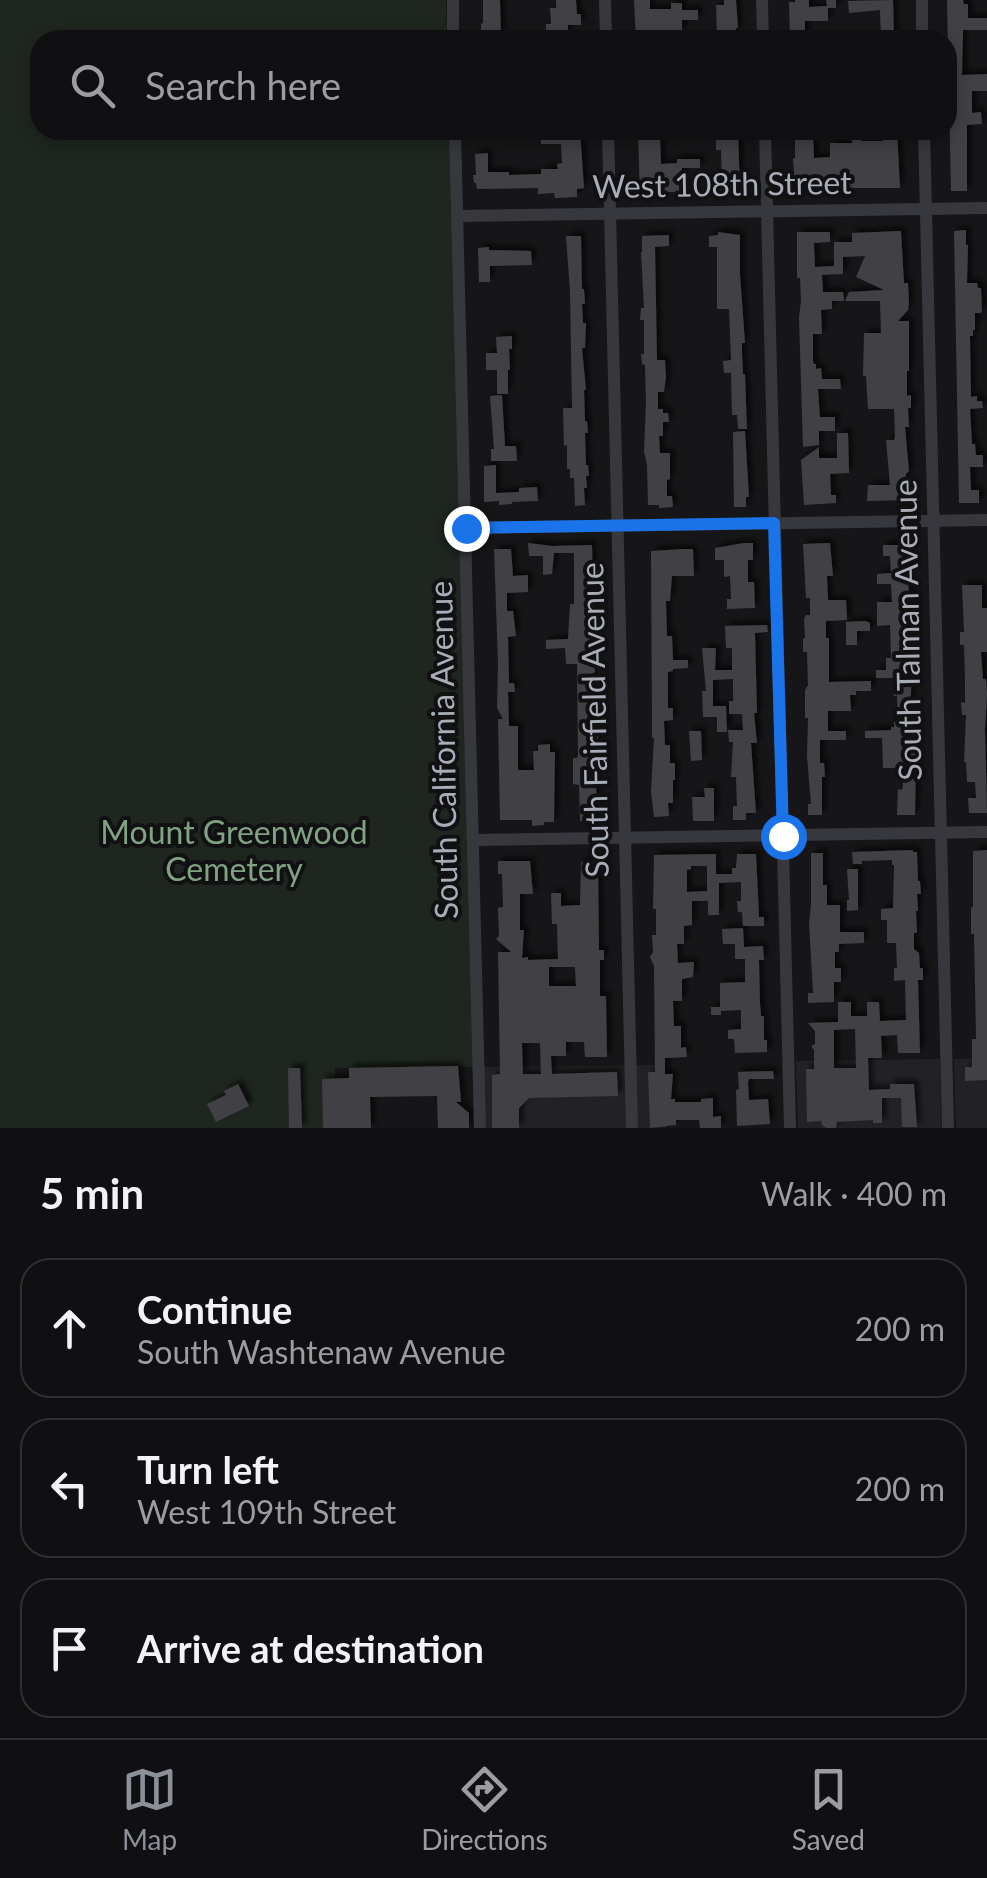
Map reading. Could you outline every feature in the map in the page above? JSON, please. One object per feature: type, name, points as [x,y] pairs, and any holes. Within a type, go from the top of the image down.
[{"type":"street","points":[[452,0],[454,30]]},
{"type":"street","points":[[605,0],[606,30]]},
{"type":"street","points":[[762,0],[763,30]]},
{"type":"street","points":[[922,0],[922,30]]},
{"type":"street","name":"South California Avenue","points":[[456,140],[480,1128]]},
{"type":"street","name":"South Fairfield Avenue","points":[[608,140],[632,1128]]},
{"type":"street","points":[[765,140],[790,1128]]},
{"type":"street","name":"South Talman Avenue","points":[[924,140],[948,1128]]},
{"type":"street","name":"West 108th Street","points":[[457,216],[987,208]]},
{"type":"street","points":[[466,528],[987,520]]},
{"type":"street","points":[[473,840],[987,832]]},
{"type":"shaded area","points":[[987,1058],[987,1128],[956,1128],[954,1059]]},
{"type":"shaded area","points":[[940,1059],[941,1128],[798,1128],[796,1061]]},
{"type":"shaded area","points":[[664,1065],[666,1128],[475,1128],[475,1067]]},
{"type":"green space","name":"Mount Greenwood Cemetery","points":[[0,0],[446,0],[447,30],[30,30],[30,140],[450,140],[475,1067],[335,1068],[336,1128],[0,1128]]},
{"type":"building","points":[[483,0],[500,0],[501,30],[481,30]]},
{"type":"building","points":[[556,0],[576,0],[581,25],[568,25],[568,30],[546,30],[546,24],[551,24],[550,8],[556,8]]},
{"type":"building","points":[[634,0],[650,0],[650,9],[671,9],[671,3],[682,3],[682,10],[698,10],[698,20],[682,20],[682,30],[636,30]]},
{"type":"building","points":[[724,0],[736,0],[736,30],[717,30],[716,5],[724,5]]},
{"type":"building","points":[[809,0],[809,7],[827,6],[826,0],[836,0],[836,8],[828,8],[828,21],[805,21],[805,30],[790,30],[789,2]]},
{"type":"building","points":[[893,0],[894,30],[881,30],[880,10],[849,13],[848,1]]},
{"type":"building","points":[[947,0],[968,4],[968,18],[987,18],[987,30],[963,30],[962,75],[987,74],[987,91],[972,91],[972,113],[981,112],[982,124],[967,125],[967,191],[951,191],[950,140],[957,140],[957,30],[948,30]]},
{"type":"building","points":[[541,140],[581,140],[584,188],[577,189],[577,197],[555,198],[554,193],[538,194],[538,188],[477,189],[473,175],[475,154],[488,153],[488,172],[541,174],[541,169],[558,169],[557,164],[562,163],[561,144],[541,144]]},
{"type":"building","points":[[638,140],[660,140],[661,164],[700,159],[700,168],[682,168],[682,192],[640,197]]},
{"type":"building","points":[[716,140],[738,140],[740,194],[714,198],[714,188],[721,188],[722,183],[721,150],[716,150]]},
{"type":"building","points":[[795,140],[813,140],[814,158],[830,157],[830,143],[898,140],[900,188],[795,187]]},
{"type":"building","points":[[966,230],[967,283],[977,283],[981,288],[982,311],[975,313],[975,330],[970,336],[971,397],[977,396],[983,408],[970,409],[972,444],[976,455],[983,455],[983,467],[970,467],[971,490],[979,490],[979,503],[959,503],[954,231]]},
{"type":"building","points":[[901,231],[909,304],[898,321],[909,321],[907,396],[911,395],[909,427],[905,427],[909,471],[906,500],[867,501],[868,485],[890,485],[886,440],[894,440],[894,409],[868,409],[863,376],[864,333],[881,333],[880,301],[845,301],[849,292],[884,290],[856,277],[865,256],[843,257],[843,274],[822,275],[823,292],[843,292],[844,301],[832,301],[832,309],[821,310],[822,334],[813,334],[813,361],[816,369],[821,368],[822,379],[840,379],[841,389],[818,389],[820,417],[835,417],[835,431],[819,431],[819,445],[803,447],[797,232],[830,232],[830,242],[814,243],[815,267],[834,266],[834,242],[852,242],[852,233]]},
{"type":"building","points":[[718,232],[740,235],[747,429],[738,429],[737,415],[732,415],[731,373],[724,373],[723,361],[731,360],[729,309],[717,309],[717,247],[709,247],[709,236]]},
{"type":"building","points":[[669,235],[669,246],[655,247],[657,360],[665,360],[666,377],[664,392],[658,392],[658,409],[668,413],[669,422],[663,422],[660,453],[670,453],[667,496],[672,496],[673,507],[659,508],[648,505],[644,452],[641,252],[642,236]]},
{"type":"building","points":[[566,236],[581,236],[586,323],[582,348],[589,476],[584,488],[585,505],[575,506],[574,478],[570,478],[567,469],[567,445],[564,446],[563,408],[572,408]]},
{"type":"building","points":[[478,248],[531,251],[532,265],[490,266],[490,282],[479,282]]},
{"type":"building","points":[[512,336],[508,394],[497,394],[497,370],[486,370],[486,353],[497,353],[496,337]]},
{"type":"building","points":[[502,395],[505,446],[516,446],[517,461],[491,461],[494,449],[490,396]]},
{"type":"building","points":[[745,431],[749,497],[746,507],[734,507],[733,432]]},
{"type":"building","points":[[837,433],[848,433],[849,473],[830,474],[831,495],[836,495],[836,503],[804,505],[801,460],[819,447],[819,458],[837,458]]},
{"type":"building","points":[[496,465],[496,493],[537,487],[538,501],[499,505],[499,501],[484,502],[484,466]]},
{"type":"building","points":[[528,543],[592,545],[598,820],[580,821],[579,785],[573,784],[573,758],[578,755],[577,664],[566,664],[565,648],[546,649],[546,640],[568,639],[570,604],[574,604],[574,553],[554,553],[552,574],[543,575],[543,556],[529,556]]},
{"type":"building","points":[[753,543],[748,582],[754,582],[755,608],[727,609],[727,599],[731,599],[730,576],[724,577],[724,560],[715,560],[715,548]]},
{"type":"building","points":[[830,543],[833,576],[827,576],[828,600],[846,600],[847,620],[826,621],[829,682],[871,681],[871,691],[850,695],[851,711],[828,711],[828,731],[846,731],[846,740],[820,740],[820,763],[824,763],[825,777],[822,815],[808,815],[808,685],[803,638],[810,598],[806,598],[803,544]]},
{"type":"building","points":[[883,545],[908,545],[915,815],[897,815],[902,768],[883,768],[882,738],[865,738],[865,731],[891,730],[894,722],[898,722],[893,678],[876,678],[876,670],[886,670],[886,658],[891,658],[890,625],[877,626],[877,602],[892,602],[891,584],[877,584],[877,574],[891,573],[890,556],[883,556]]},
{"type":"building","points":[[494,549],[511,549],[513,576],[528,575],[528,592],[507,593],[507,611],[513,611],[516,636],[508,637],[509,683],[514,683],[515,692],[508,692],[509,726],[518,726],[518,770],[534,770],[533,751],[538,751],[538,745],[550,744],[550,752],[555,752],[554,822],[544,825],[532,826],[532,820],[500,820],[498,719],[503,719],[497,708]]},
{"type":"building","points":[[693,549],[694,576],[672,576],[670,601],[666,601],[667,636],[672,636],[673,660],[688,660],[688,668],[668,672],[668,708],[673,708],[673,720],[664,721],[665,745],[670,745],[670,763],[675,763],[673,803],[668,803],[669,816],[654,817],[651,551]]},
{"type":"building","points":[[962,585],[982,585],[982,608],[987,608],[987,652],[981,652],[987,694],[987,813],[969,813],[968,798],[976,798],[975,782],[967,782],[964,762]]},
{"type":"building","points":[[846,622],[870,623],[870,631],[857,631],[857,645],[846,645]]},
{"type":"building","points":[[767,625],[768,632],[755,633],[757,743],[751,743],[756,813],[746,813],[746,820],[733,820],[733,806],[737,806],[736,777],[731,777],[733,742],[729,742],[728,730],[743,730],[742,714],[729,714],[733,679],[713,680],[713,706],[726,706],[727,732],[717,732],[717,717],[703,717],[702,691],[706,691],[702,648],[716,648],[715,670],[732,670],[732,648],[726,648],[725,626]]},
{"type":"building","points":[[689,731],[701,731],[702,760],[691,761]]},
{"type":"building","points":[[704,788],[714,788],[714,821],[693,821],[692,797],[705,797]]},
{"type":"building","points":[[987,850],[987,1080],[965,1081],[965,1067],[972,1067],[972,1039],[976,1039],[971,934],[973,851]]},
{"type":"building","points":[[852,852],[917,852],[921,894],[917,894],[914,949],[923,968],[923,980],[918,980],[920,1053],[898,1053],[897,1035],[881,1036],[882,1058],[868,1058],[869,1090],[890,1089],[890,1084],[914,1084],[917,1127],[902,1127],[901,1098],[882,1098],[882,1123],[837,1122],[836,1128],[826,1128],[821,1121],[807,1122],[806,1069],[814,1069],[811,1046],[815,1044],[815,1031],[808,1023],[838,1022],[838,1002],[851,1002],[851,1016],[867,1016],[867,1002],[879,1002],[880,1021],[906,1020],[905,980],[894,981],[896,943],[887,943],[887,920],[881,920],[881,909],[893,908],[894,865],[892,860],[853,864]],"holes":[[[855,1029],[856,1068],[834,1068],[834,1030]]]},
{"type":"building","points":[[811,853],[823,853],[827,905],[840,905],[840,932],[864,932],[864,943],[839,944],[839,952],[835,952],[835,968],[841,968],[841,982],[834,982],[834,1002],[808,1003],[808,993],[813,993]]},
{"type":"building","points":[[716,854],[716,874],[732,874],[737,854],[756,854],[759,917],[764,917],[764,926],[743,926],[737,901],[741,901],[741,882],[719,883],[719,915],[708,915],[708,901],[692,901],[692,925],[684,926],[684,944],[677,944],[678,963],[694,962],[693,977],[682,979],[682,1001],[673,1001],[674,1026],[681,1026],[681,1048],[686,1047],[687,1057],[665,1058],[665,1074],[673,1074],[671,1099],[675,1102],[713,1098],[713,1117],[721,1116],[721,1128],[700,1128],[699,1120],[676,1120],[676,1125],[650,1128],[648,1072],[655,1072],[654,966],[650,957],[652,935],[656,935],[654,855]],"holes":[[[691,866],[707,866],[707,891],[687,892],[687,870]]]},
{"type":"building","points":[[498,861],[530,861],[533,894],[520,894],[522,958],[558,959],[551,893],[561,893],[561,906],[580,905],[581,862],[598,861],[599,950],[604,950],[604,960],[600,960],[600,996],[606,996],[607,1057],[585,1057],[584,1042],[566,1042],[566,1056],[551,1056],[552,1074],[617,1072],[618,1096],[529,1098],[519,1108],[519,1128],[492,1128],[492,1075],[500,1074],[498,952],[511,952],[496,939],[498,908],[503,907],[502,874],[498,874]],"holes":[[[549,967],[575,967],[576,986],[549,986]],[[522,1043],[540,1043],[541,1074],[523,1074]]]},
{"type":"building","points":[[847,869],[858,869],[858,910],[847,911]]},
{"type":"building","points":[[743,928],[744,947],[763,946],[764,960],[759,960],[760,1003],[767,1052],[735,1053],[734,1039],[728,1039],[728,1030],[741,1029],[741,1010],[711,1015],[711,1007],[720,1007],[720,983],[745,982],[745,959],[735,959],[735,944],[723,944],[722,929]]},
{"type":"building","points":[[458,1066],[461,1102],[456,1102],[469,1113],[469,1128],[438,1128],[437,1096],[370,1097],[371,1128],[323,1128],[322,1079],[349,1078],[349,1068]]},
{"type":"building","points":[[288,1068],[300,1068],[302,1128],[289,1128]]},
{"type":"building","points":[[773,1071],[774,1079],[748,1082],[749,1100],[768,1099],[770,1124],[737,1126],[738,1072]]},
{"type":"building","points":[[238,1084],[249,1106],[216,1122],[207,1104]]},
{"type":"route","points":[[466,528],[774,523],[783,836]]}]
